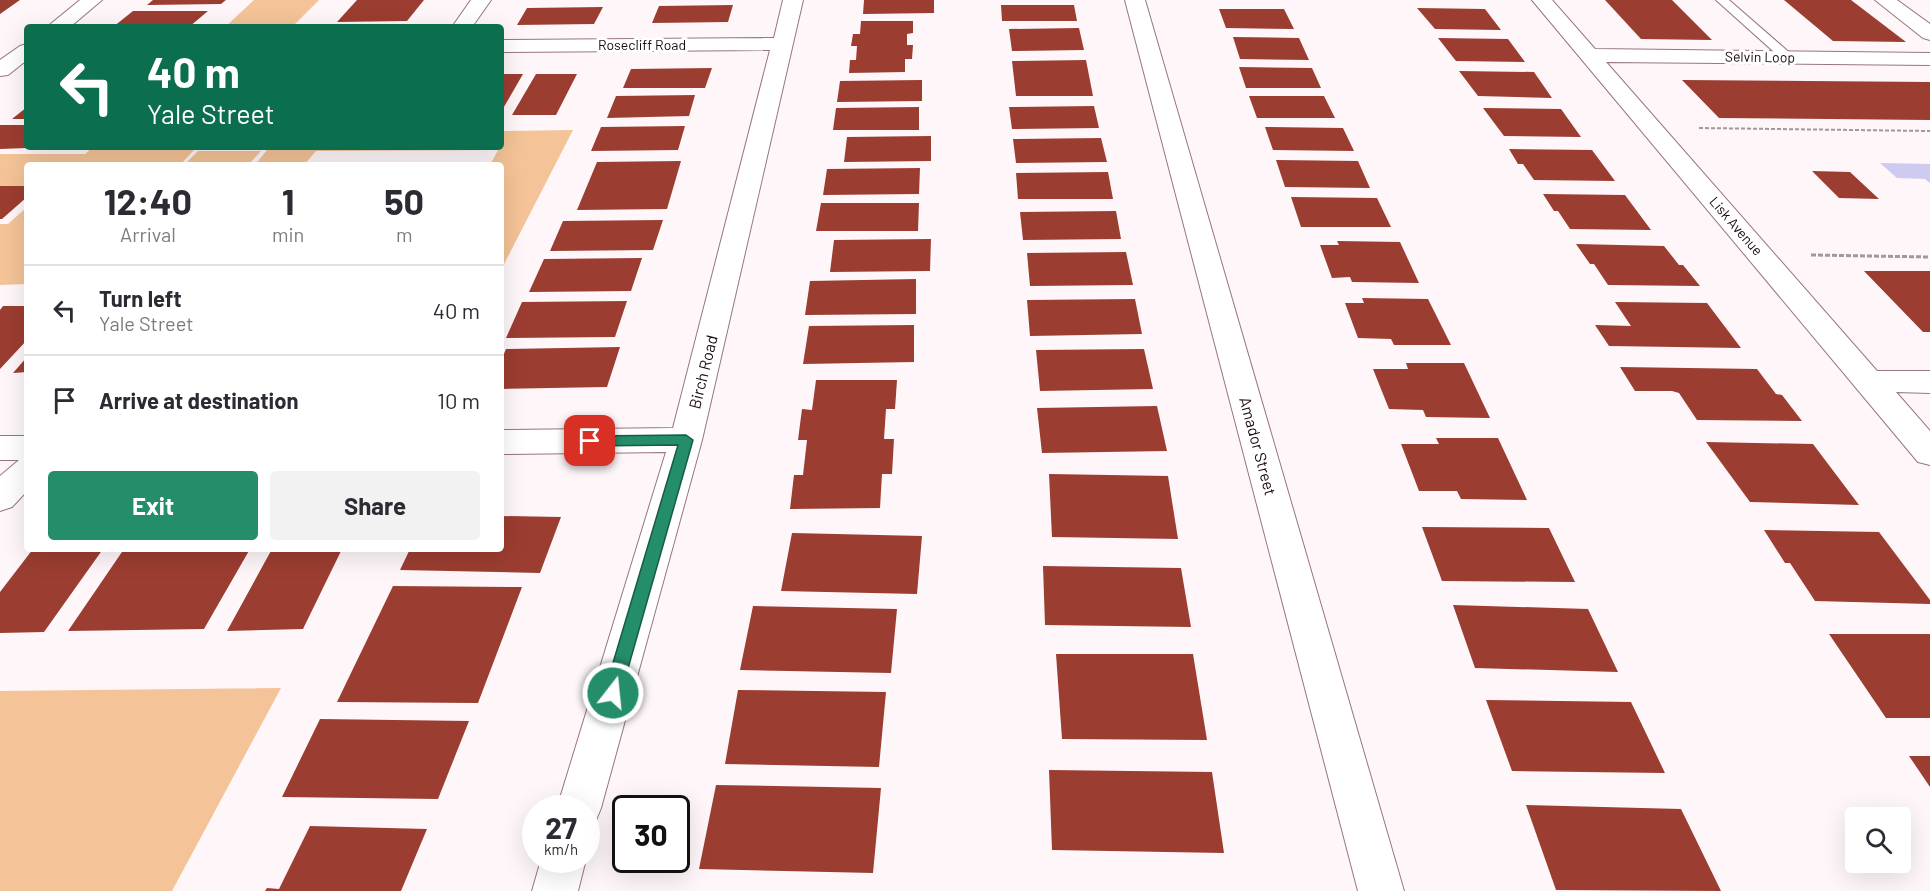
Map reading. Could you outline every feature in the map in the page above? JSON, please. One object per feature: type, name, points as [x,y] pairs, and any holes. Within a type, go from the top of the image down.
[{"type":"street","points":[[61,24],[93,0]]},
{"type":"street","points":[[464,24],[481,0]]},
{"type":"street","name":"Birch Road","points":[[583,795],[686,440],[793,0]]},
{"type":"street","name":"Amador Street","points":[[1135,0],[1381,891]]},
{"type":"street","name":"Lisk Avenue","points":[[1542,0],[1930,453]]},
{"type":"street","points":[[1885,0],[1930,34]]},
{"type":"street","name":"Rosecliff Road","points":[[504,46],[782,44]]},
{"type":"street","points":[[0,70],[24,52]]},
{"type":"street","name":"Selvin Loop","points":[[1590,55],[1930,59]]},
{"type":"street","points":[[1869,381],[1930,382]]},
{"type":"street","points":[[504,442],[686,440]]},
{"type":"street","points":[[0,448],[24,448]]},
{"type":"street","points":[[0,498],[24,473]]},
{"type":"street","points":[[555,891],[560,873]]},
{"type":"lane","points":[[1722,0],[1787,57]]},
{"type":"path","points":[[1689,128],[1930,131]]},
{"type":"path","points":[[1805,255],[1930,257]]},
{"type":"shaded area","points":[[254,0],[319,0],[295,24],[228,24]]},
{"type":"shaded area","points":[[573,130],[504,264],[504,162],[492,162],[498,150],[504,150],[504,131]]},
{"type":"shaded area","points":[[90,150],[194,150],[183,162],[24,162],[24,186],[0,186],[0,154],[85,154]]},
{"type":"shaded area","points":[[267,150],[498,150],[316,151],[307,162],[257,162]]},
{"type":"shaded area","points":[[198,151],[261,151],[251,162],[187,162]]},
{"type":"shaded area","points":[[24,210],[24,284],[0,285],[0,224],[8,224]]},
{"type":"shaded area","points":[[281,688],[172,891],[0,891],[0,691]]},
{"type":"water","points":[[1880,163],[1930,164],[1930,183],[1925,179],[1897,178]]},
{"type":"building","points":[[0,0],[20,0],[0,14]]},
{"type":"building","points":[[153,0],[226,0],[221,4],[147,5]]},
{"type":"building","points":[[357,0],[424,0],[407,21],[337,22]]},
{"type":"building","points":[[864,0],[934,0],[934,13],[863,14]]},
{"type":"building","points":[[1605,0],[1672,0],[1712,40],[1641,39]]},
{"type":"building","points":[[1784,0],[1851,0],[1906,42],[1833,41]]},
{"type":"building","points":[[733,5],[728,22],[652,23],[659,6]]},
{"type":"building","points":[[1001,5],[1074,5],[1077,21],[1002,21]]},
{"type":"building","points":[[603,7],[594,24],[517,25],[527,8]]},
{"type":"building","points":[[1417,8],[1485,9],[1501,30],[1435,29]]},
{"type":"building","points":[[1219,9],[1284,9],[1294,29],[1226,28]]},
{"type":"building","points":[[133,11],[208,11],[193,24],[117,24]]},
{"type":"building","points":[[861,21],[913,21],[913,33],[907,34],[907,45],[913,45],[912,59],[905,59],[905,72],[849,73],[850,60],[856,60],[857,46],[851,46],[853,34],[860,34]]},
{"type":"building","points":[[1079,28],[1084,50],[1012,51],[1009,29]]},
{"type":"building","points":[[1233,37],[1299,38],[1309,60],[1240,59]]},
{"type":"building","points":[[1438,38],[1508,39],[1525,62],[1456,61]]},
{"type":"building","points":[[1086,60],[1093,96],[1016,96],[1012,61]]},
{"type":"building","points":[[1239,67],[1312,68],[1321,88],[1246,88]]},
{"type":"building","points":[[712,68],[705,88],[623,88],[631,69]]},
{"type":"building","points":[[1459,71],[1534,72],[1552,98],[1478,96]]},
{"type":"building","points":[[504,74],[523,74],[504,107]]},
{"type":"building","points":[[536,74],[577,74],[556,115],[512,115]]},
{"type":"building","points":[[922,80],[922,101],[837,102],[840,81]]},
{"type":"building","points":[[1682,80],[1930,82],[1930,120],[1719,118]]},
{"type":"building","points":[[695,95],[689,116],[607,118],[616,96]]},
{"type":"building","points":[[1249,96],[1324,96],[1335,118],[1257,118]]},
{"type":"building","points":[[1094,106],[1099,128],[1012,129],[1009,107]]},
{"type":"building","points":[[919,107],[919,130],[833,130],[836,108]]},
{"type":"building","points":[[1483,108],[1561,109],[1581,137],[1504,136]]},
{"type":"building","points":[[24,109],[24,119],[12,119]]},
{"type":"building","points":[[0,125],[24,125],[24,148],[0,149]]},
{"type":"building","points":[[685,126],[678,150],[591,151],[601,127]]},
{"type":"building","points":[[1265,127],[1343,128],[1354,151],[1273,150]]},
{"type":"building","points":[[931,136],[931,161],[844,162],[847,137]]},
{"type":"building","points":[[1101,138],[1107,162],[1016,163],[1013,139]]},
{"type":"building","points":[[1509,149],[1592,150],[1615,181],[1534,180],[1523,164],[1518,164]]},
{"type":"building","points":[[1276,160],[1358,161],[1370,188],[1285,187]]},
{"type":"building","points":[[681,161],[667,209],[577,210],[597,162]]},
{"type":"building","points":[[920,168],[919,194],[823,195],[827,169]]},
{"type":"building","points":[[1812,171],[1850,172],[1879,199],[1839,198]]},
{"type":"building","points":[[1108,172],[1113,199],[1018,199],[1016,173]]},
{"type":"building","points":[[0,186],[24,186],[24,200],[0,219]]},
{"type":"building","points":[[1543,194],[1625,195],[1651,230],[1570,229]]},
{"type":"building","points":[[1291,197],[1377,198],[1391,227],[1301,227]]},
{"type":"building","points":[[821,203],[919,203],[918,231],[816,231]]},
{"type":"building","points":[[1116,211],[1121,239],[1023,240],[1020,212]]},
{"type":"building","points":[[663,220],[653,250],[550,251],[563,221]]},
{"type":"building","points":[[931,239],[930,271],[830,272],[834,240]]},
{"type":"building","points":[[1337,241],[1400,242],[1419,283],[1352,282],[1350,277],[1332,278],[1320,245],[1339,245]]},
{"type":"building","points":[[1576,244],[1664,246],[1700,286],[1608,285],[1594,264],[1590,264]]},
{"type":"building","points":[[1126,252],[1133,285],[1030,286],[1027,253]]},
{"type":"building","points":[[642,258],[631,291],[529,292],[544,259]]},
{"type":"building","points":[[1864,271],[1930,271],[1930,332],[1923,332]]},
{"type":"building","points":[[916,279],[916,314],[805,315],[810,281]]},
{"type":"building","points":[[1362,298],[1428,299],[1451,345],[1394,345],[1391,339],[1358,338],[1345,303],[1364,303]]},
{"type":"building","points":[[1135,299],[1142,334],[1030,336],[1027,300]]},
{"type":"building","points":[[627,301],[615,337],[506,338],[522,302]]},
{"type":"building","points":[[1615,302],[1707,303],[1741,348],[1609,346],[1595,325],[1631,326]]},
{"type":"building","points":[[3,306],[24,306],[24,343],[0,369],[0,310]]},
{"type":"building","points":[[914,325],[914,362],[803,364],[809,326]]},
{"type":"building","points":[[620,347],[607,387],[504,389],[506,349]]},
{"type":"building","points":[[1144,349],[1153,389],[1040,391],[1036,350]]},
{"type":"building","points":[[24,360],[24,372],[13,373]]},
{"type":"building","points":[[1406,363],[1464,363],[1490,418],[1426,417],[1423,410],[1389,409],[1373,369],[1408,369]]},
{"type":"building","points":[[1620,367],[1757,369],[1776,394],[1782,395],[1802,421],[1697,420],[1679,393],[1635,391]]},
{"type":"building","points":[[816,380],[897,380],[895,409],[886,409],[884,439],[894,439],[892,474],[882,474],[880,508],[790,509],[794,475],[803,475],[807,440],[798,440],[802,409],[812,410]]},
{"type":"building","points":[[1157,406],[1167,451],[1042,453],[1037,408]]},
{"type":"building","points":[[1436,438],[1498,438],[1527,500],[1461,499],[1457,491],[1419,491],[1401,444],[1439,444]]},
{"type":"building","points":[[1706,442],[1813,444],[1859,505],[1750,502]]},
{"type":"building","points":[[1049,474],[1168,476],[1178,539],[1052,537]]},
{"type":"building","points":[[504,516],[561,517],[540,573],[400,570],[409,552],[504,552]]},
{"type":"building","points":[[1422,527],[1549,528],[1575,582],[1442,581]]},
{"type":"building","points":[[1764,530],[1879,532],[1930,600],[1930,604],[1815,601],[1790,563],[1785,563]]},
{"type":"building","points":[[792,533],[922,536],[917,594],[781,591]]},
{"type":"building","points":[[31,552],[101,552],[44,632],[0,633],[0,592]]},
{"type":"building","points":[[122,552],[248,552],[204,629],[68,631]]},
{"type":"building","points":[[270,552],[341,552],[303,629],[227,631]]},
{"type":"building","points":[[1043,566],[1181,568],[1191,627],[1045,625]]},
{"type":"building","points":[[393,586],[522,587],[478,703],[337,702]]},
{"type":"building","points":[[1453,605],[1588,609],[1618,672],[1475,668]]},
{"type":"building","points":[[753,606],[897,609],[891,673],[740,670]]},
{"type":"building","points":[[1829,634],[1930,634],[1930,718],[1886,718]]},
{"type":"building","points":[[1056,654],[1193,654],[1207,740],[1062,739]]},
{"type":"building","points":[[738,690],[886,692],[879,767],[725,764]]},
{"type":"building","points":[[1486,700],[1631,702],[1665,773],[1512,771]]},
{"type":"building","points":[[320,719],[469,721],[438,799],[282,797]]},
{"type":"building","points":[[1909,756],[1930,756],[1930,787]]},
{"type":"building","points":[[1049,770],[1212,772],[1224,853],[1052,850]]},
{"type":"building","points":[[716,785],[881,788],[873,873],[699,869]]},
{"type":"building","points":[[1526,805],[1681,809],[1721,891],[1556,890]]},
{"type":"building","points":[[310,826],[427,829],[401,891],[265,891],[267,888],[279,889]]},
{"type":"route","points":[[590,441],[686,440],[613,693]]}]
